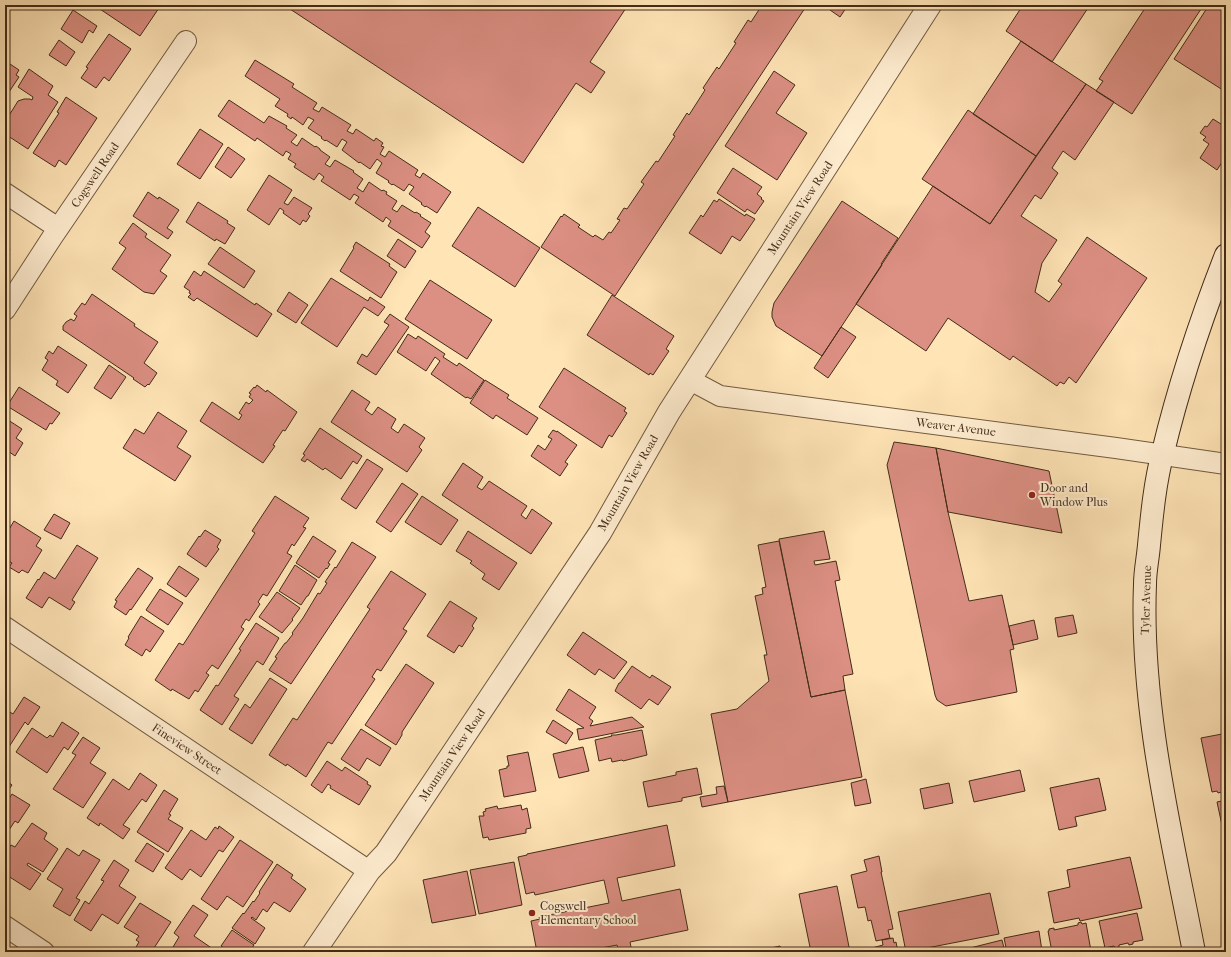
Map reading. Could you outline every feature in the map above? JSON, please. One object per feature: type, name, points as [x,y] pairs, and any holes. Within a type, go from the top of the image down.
[{"type":"street","name":"Mountain View Road","points":[[314,952],[369,872],[386,853],[592,545],[669,412],[930,5]]},
{"type":"street","name":"Cogswell Road","points":[[5,310],[58,228],[186,41]]},
{"type":"street","points":[[5,193],[58,228]]},
{"type":"street","name":"Tyler Avenue","points":[[1194,952],[1169,824],[1154,732],[1145,642],[1145,583],[1152,520],[1162,454],[1180,389],[1207,304],[1226,255]]},
{"type":"street","name":"Weaver Avenue","points":[[690,380],[720,396],[1162,454],[1226,464]]},
{"type":"street","name":"Fineview Street","points":[[5,627],[369,872]]},
{"type":"street","points":[[5,926],[44,952]]},
{"type":"building","points":[[94,5],[161,5],[140,36]]},
{"type":"building","points":[[288,5],[628,5],[590,62],[605,72],[591,93],[576,83],[523,163],[287,7]]},
{"type":"building","points":[[762,5],[807,5],[615,296],[541,247],[561,216],[562,217],[564,214],[580,225],[578,227],[593,237],[595,235],[603,240],[609,232],[611,233],[620,220],[617,219],[624,208],[627,209],[644,184],[641,182],[656,161],[658,162],[675,136],[673,135],[687,113],[689,115],[705,90],[703,88],[717,67],[719,69],[736,43],[734,42],[748,20],[751,22]]},
{"type":"building","points":[[823,5],[848,5],[840,17]]},
{"type":"building","points":[[1023,5],[1090,5],[1052,62],[1006,31]]},
{"type":"building","points":[[1147,5],[1195,5],[1201,9],[1132,114],[1096,91],[1103,81],[1099,79]]},
{"type":"building","points":[[1209,5],[1216,5],[1226,11],[1226,92],[1174,59]]},
{"type":"building","points":[[73,10],[97,26],[93,33],[89,30],[82,43],[61,29]]},
{"type":"building","points":[[109,34],[131,49],[109,81],[104,77],[96,88],[81,78],[88,68],[86,67]]},
{"type":"building","points":[[59,40],[75,52],[66,66],[49,55]]},
{"type":"building","points":[[1021,41],[1086,84],[1036,156],[973,114]]},
{"type":"building","points":[[255,60],[294,84],[292,87],[317,103],[313,109],[319,112],[322,107],[351,125],[347,131],[353,134],[356,129],[374,141],[376,138],[383,143],[381,146],[384,147],[380,154],[385,157],[389,151],[418,170],[415,175],[420,178],[423,173],[451,192],[437,213],[426,206],[425,207],[421,204],[422,203],[409,194],[414,187],[409,184],[404,191],[393,184],[392,185],[388,182],[389,181],[376,173],[382,163],[377,159],[370,169],[360,162],[359,163],[342,150],[347,142],[342,139],[337,147],[326,140],[325,141],[321,138],[322,137],[308,128],[314,120],[308,117],[303,125],[292,117],[291,119],[287,116],[288,114],[275,106],[280,99],[245,76]]},
{"type":"building","points":[[10,64],[19,70],[16,75],[19,77],[5,98],[5,67],[7,69]]},
{"type":"building","points":[[29,69],[53,86],[48,95],[58,102],[28,149],[5,134],[5,122],[18,101],[24,99],[32,100],[33,97],[18,87]]},
{"type":"building","points":[[774,71],[795,85],[776,113],[807,133],[777,180],[725,146]]},
{"type":"building","points":[[1086,84],[1114,102],[1075,160],[1063,151],[1052,168],[1058,173],[1041,199],[1035,195],[1021,216],[1057,240],[1042,263],[1035,292],[1049,302],[1062,284],[1058,281],[1087,237],[1147,278],[1076,383],[1069,377],[1064,384],[1060,382],[1057,386],[1013,356],[1010,360],[948,318],[926,351],[856,304],[933,186],[990,224]]},
{"type":"building","points":[[66,97],[97,118],[66,165],[59,160],[55,167],[33,153],[59,113],[57,112]]},
{"type":"building","points":[[229,100],[264,123],[269,116],[287,126],[286,128],[297,135],[291,142],[297,146],[302,138],[315,147],[316,146],[330,157],[325,164],[330,167],[335,160],[354,171],[353,172],[363,179],[357,188],[363,192],[369,182],[382,191],[387,192],[386,194],[397,201],[392,209],[397,212],[402,205],[421,215],[420,216],[431,223],[425,232],[430,236],[422,248],[388,226],[391,221],[386,217],[383,222],[355,203],[359,197],[354,194],[350,200],[321,181],[324,177],[319,173],[314,180],[294,167],[296,164],[288,159],[291,154],[286,151],[283,156],[257,138],[255,141],[218,116]]},
{"type":"building","points":[[968,110],[1036,156],[990,224],[922,179]]},
{"type":"building","points":[[1213,119],[1221,124],[1223,122],[1226,124],[1226,156],[1217,170],[1200,158],[1209,144],[1203,140],[1206,137],[1200,133]]},
{"type":"building","points":[[200,129],[223,144],[200,179],[177,164]]},
{"type":"building","points":[[228,147],[245,159],[231,178],[215,167]]},
{"type":"building","points":[[733,168],[762,187],[757,194],[764,201],[755,214],[747,209],[745,212],[717,193]]},
{"type":"building","points":[[269,175],[292,190],[284,203],[288,205],[294,197],[312,208],[308,214],[310,216],[306,222],[303,220],[300,225],[283,213],[284,211],[280,208],[269,225],[247,210]]},
{"type":"building","points":[[148,192],[179,210],[167,228],[173,232],[168,239],[133,216]]},
{"type":"building","points":[[719,199],[745,216],[746,214],[755,219],[740,241],[732,236],[721,254],[689,233],[701,215],[703,217],[714,200],[717,202]]},
{"type":"building","points":[[842,201],[898,238],[822,356],[776,326],[772,317],[772,312],[774,303]]},
{"type":"building","points":[[198,202],[228,221],[227,223],[235,228],[225,244],[216,239],[215,241],[186,222]]},
{"type":"building","points":[[478,207],[540,248],[515,287],[452,246]]},
{"type":"building","points":[[133,223],[147,234],[145,237],[171,255],[160,271],[167,276],[154,294],[144,292],[112,269],[126,248],[119,243]]},
{"type":"building","points":[[398,239],[416,251],[405,268],[387,256]]},
{"type":"building","points":[[356,242],[390,264],[389,266],[397,272],[381,298],[340,271]]},
{"type":"building","points":[[5,245],[10,249],[5,257]]},
{"type":"building","points":[[220,247],[255,271],[244,288],[208,264]]},
{"type":"building","points":[[194,271],[201,276],[204,271],[255,305],[256,303],[272,314],[257,337],[197,298],[194,301],[188,297],[191,294],[189,293],[190,291],[184,287]]},
{"type":"building","points":[[331,278],[368,301],[370,297],[385,307],[378,316],[364,307],[337,347],[301,323]]},
{"type":"building","points":[[430,280],[492,320],[467,359],[405,319]]},
{"type":"building","points":[[289,292],[308,305],[296,323],[277,311]]},
{"type":"building","points":[[92,294],[158,342],[144,363],[157,373],[149,385],[148,384],[145,387],[63,330],[63,326],[66,322],[71,319],[74,321],[77,316],[74,314],[82,303],[85,305]]},
{"type":"building","points":[[612,295],[674,336],[666,349],[669,351],[653,375],[650,373],[649,375],[587,335]]},
{"type":"building","points":[[390,314],[409,327],[376,375],[357,363],[362,354],[367,357],[389,325],[384,322]]},
{"type":"building","points":[[841,327],[856,337],[828,378],[814,368]]},
{"type":"building","points":[[408,334],[416,339],[418,336],[445,354],[443,357],[457,366],[459,363],[484,380],[471,399],[466,398],[431,374],[440,361],[435,357],[426,371],[397,352]]},
{"type":"building","points":[[58,346],[87,365],[68,393],[56,385],[58,381],[42,370],[48,360],[45,358],[49,351],[53,354]]},
{"type":"building","points":[[109,365],[126,377],[111,399],[94,388]]},
{"type":"building","points":[[564,368],[626,408],[624,411],[627,413],[612,437],[609,435],[602,448],[539,407]]},
{"type":"building","points":[[485,380],[509,395],[507,398],[538,418],[527,435],[496,415],[493,419],[470,403]]},
{"type":"building","points":[[257,385],[266,392],[267,390],[297,412],[285,431],[283,430],[273,445],[275,446],[263,463],[200,421],[212,402],[239,420],[242,415],[239,413],[246,402],[249,404],[253,400],[249,397],[251,394],[249,393]]},
{"type":"building","points":[[19,387],[60,413],[52,424],[50,423],[46,430],[7,406]]},
{"type":"building","points":[[352,390],[370,402],[365,410],[372,415],[378,407],[396,419],[391,428],[398,433],[404,424],[425,438],[419,447],[422,450],[407,472],[331,422]]},
{"type":"building","points":[[158,412],[187,431],[177,447],[191,456],[175,481],[123,448],[135,429],[144,434]]},
{"type":"building","points":[[5,418],[22,429],[16,438],[23,443],[15,456],[8,451],[5,454]]},
{"type":"building","points":[[320,428],[362,456],[357,464],[353,461],[341,479],[325,468],[323,470],[307,459],[305,462],[301,460],[305,455],[303,454]]},
{"type":"building","points":[[553,430],[557,431],[577,445],[565,462],[568,464],[560,476],[531,456],[538,445],[545,450],[552,439],[548,437]]},
{"type":"building","points":[[894,442],[936,448],[948,512],[969,601],[1002,595],[1014,649],[1010,650],[1017,692],[946,706],[937,700],[887,465]]},
{"type":"building","points":[[936,448],[1049,471],[1062,533],[948,512]]},
{"type":"building","points":[[367,459],[383,469],[356,509],[341,499]]},
{"type":"building","points":[[463,463],[483,477],[477,487],[482,490],[489,481],[527,506],[521,515],[526,519],[532,509],[552,523],[531,554],[442,495]]},
{"type":"building","points":[[402,483],[418,494],[391,532],[376,522]]},
{"type":"building","points":[[275,496],[309,518],[303,527],[306,528],[294,546],[292,544],[287,553],[292,556],[267,596],[263,594],[258,602],[260,604],[249,621],[246,619],[241,627],[244,629],[218,669],[212,665],[206,673],[209,675],[198,692],[195,690],[189,699],[172,689],[171,691],[155,680],[179,643],[183,645],[255,533],[252,531]]},
{"type":"building","points":[[422,496],[458,520],[441,545],[405,522]]},
{"type":"building","points":[[54,514],[70,523],[61,539],[44,530]]},
{"type":"building","points":[[14,521],[41,538],[36,546],[42,550],[28,573],[22,570],[19,573],[9,567],[12,563],[5,559],[5,536]]},
{"type":"building","points":[[205,530],[221,540],[217,547],[219,549],[206,567],[187,554]]},
{"type":"building","points":[[468,531],[517,563],[499,590],[482,579],[485,574],[470,563],[472,561],[456,551]]},
{"type":"building","points":[[824,531],[830,559],[814,561],[815,565],[836,561],[840,580],[835,581],[853,674],[843,676],[845,690],[811,697],[779,539]]},
{"type":"building","points":[[313,536],[336,551],[328,563],[330,564],[327,569],[326,568],[319,578],[296,563]]},
{"type":"building","points":[[779,541],[811,697],[845,690],[862,777],[728,802],[711,714],[737,709],[769,681],[764,655],[767,655],[755,596],[763,594],[762,588],[766,587],[758,545]]},
{"type":"building","points":[[352,542],[376,557],[291,684],[269,670],[277,658],[275,657],[293,634],[292,633],[318,593],[320,594],[327,583],[325,582],[335,567],[336,568]]},
{"type":"building","points":[[77,545],[98,558],[72,600],[75,602],[70,610],[49,597],[42,608],[26,598],[44,572],[55,579]]},
{"type":"building","points":[[295,565],[317,580],[301,605],[279,591]]},
{"type":"building","points":[[179,566],[199,579],[186,597],[167,584]]},
{"type":"building","points":[[138,568],[153,578],[126,615],[114,607],[117,601],[115,600]]},
{"type":"building","points":[[391,571],[426,594],[403,629],[407,631],[381,671],[377,669],[372,677],[375,679],[332,744],[328,742],[306,777],[287,764],[286,766],[269,755],[293,718],[297,720],[370,609],[367,607]]},
{"type":"building","points":[[160,589],[183,603],[168,625],[146,610]]},
{"type":"building","points":[[277,592],[300,608],[292,619],[293,620],[282,633],[259,617]]},
{"type":"building","points":[[450,601],[477,618],[472,626],[474,628],[462,647],[459,645],[454,653],[427,636]]},
{"type":"building","points":[[1073,615],[1077,633],[1058,637],[1055,618]]},
{"type":"building","points":[[141,616],[164,631],[150,652],[146,649],[142,656],[125,645],[129,638],[128,637]]},
{"type":"building","points":[[1034,620],[1038,639],[1013,645],[1009,626]]},
{"type":"building","points":[[256,623],[279,638],[263,665],[257,661],[234,696],[239,699],[222,725],[200,710],[216,685],[218,686]]},
{"type":"building","points":[[583,632],[627,662],[614,679],[599,669],[595,675],[567,655]]},
{"type":"building","points":[[406,664],[434,683],[402,732],[402,735],[396,745],[365,725]]},
{"type":"building","points":[[632,666],[650,678],[652,675],[671,687],[658,705],[649,699],[641,709],[615,691]]},
{"type":"building","points":[[270,678],[287,689],[252,744],[229,729],[245,704],[250,708]]},
{"type":"building","points":[[569,689],[596,707],[589,718],[593,721],[590,726],[632,717],[644,727],[579,740],[577,729],[584,728],[556,710]]},
{"type":"building","points":[[24,697],[40,707],[28,725],[25,722],[7,750],[5,749],[5,709],[13,714]]},
{"type":"building","points":[[553,720],[573,733],[566,744],[546,732]]},
{"type":"building","points":[[62,722],[79,733],[68,750],[64,747],[47,773],[16,752],[32,728],[47,738],[50,735],[53,737]]},
{"type":"building","points":[[361,729],[391,748],[380,766],[367,758],[359,771],[341,759]]},
{"type":"building","points":[[642,730],[647,755],[623,761],[612,762],[611,758],[599,761],[595,740],[612,736],[611,735]]},
{"type":"building","points":[[1222,734],[1226,753],[1226,791],[1218,793],[1217,791],[1212,792],[1201,738]]},
{"type":"building","points":[[83,737],[100,748],[90,763],[106,773],[83,808],[53,789],[76,755],[72,753]]},
{"type":"building","points":[[583,747],[589,771],[559,778],[553,754]]},
{"type":"building","points":[[528,752],[536,791],[504,797],[499,770],[509,766],[507,756]]},
{"type":"building","points":[[327,761],[342,771],[345,767],[368,782],[367,784],[371,786],[359,805],[330,788],[331,786],[328,784],[322,793],[311,785]]},
{"type":"building","points":[[697,768],[702,794],[682,798],[682,801],[648,807],[643,782],[676,775],[676,772]]},
{"type":"building","points":[[1020,770],[1025,791],[974,802],[969,781]]},
{"type":"building","points":[[140,773],[157,785],[146,802],[142,799],[123,825],[130,829],[123,839],[100,823],[99,826],[87,818],[113,779],[129,790]]},
{"type":"building","points":[[1099,778],[1106,810],[1075,817],[1077,826],[1059,830],[1050,788]]},
{"type":"building","points":[[866,779],[871,803],[855,806],[851,783]]},
{"type":"building","points":[[5,780],[12,785],[5,795]]},
{"type":"building","points":[[949,783],[953,803],[924,809],[920,789]]},
{"type":"building","points":[[724,786],[728,802],[702,807],[700,797],[717,794],[716,787]]},
{"type":"building","points":[[164,790],[178,799],[169,814],[171,815],[168,819],[183,828],[168,852],[137,832]]},
{"type":"building","points":[[12,794],[30,805],[18,823],[15,821],[5,836],[5,805]]},
{"type":"building","points":[[1226,800],[1226,844],[1217,802]]},
{"type":"building","points":[[521,805],[522,810],[527,808],[531,828],[526,829],[526,833],[489,840],[488,837],[483,838],[479,816],[484,816],[483,812],[486,811],[485,809],[497,806],[498,809]]},
{"type":"building","points":[[32,823],[47,833],[44,839],[58,849],[43,872],[28,863],[27,865],[41,874],[30,890],[5,874],[5,854],[11,845],[15,847]]},
{"type":"building","points":[[667,825],[675,866],[617,878],[622,901],[680,889],[688,930],[630,942],[632,952],[619,952],[617,945],[581,952],[537,952],[531,921],[540,919],[539,917],[609,903],[604,880],[535,895],[534,892],[526,894],[518,857]]},
{"type":"building","points":[[219,826],[234,837],[223,852],[219,850],[201,877],[190,869],[182,880],[165,868],[191,830],[206,840],[215,827],[218,829]]},
{"type":"building","points":[[240,840],[273,862],[243,907],[227,896],[217,910],[201,899]]},
{"type":"building","points":[[147,843],[164,854],[153,872],[135,861]]},
{"type":"building","points":[[67,848],[79,856],[83,850],[100,860],[76,898],[80,900],[70,916],[53,906],[63,889],[47,879]]},
{"type":"building","points":[[879,856],[893,929],[888,930],[890,938],[876,941],[871,920],[868,921],[865,907],[858,908],[851,875],[867,871],[864,860]]},
{"type":"building","points":[[1130,857],[1142,908],[1080,921],[1079,918],[1054,923],[1048,892],[1070,887],[1067,870]]},
{"type":"building","points":[[114,860],[129,870],[119,886],[136,897],[118,924],[102,914],[91,931],[74,920],[85,901],[89,904],[104,881],[101,880]]},
{"type":"building","points":[[514,862],[522,905],[479,914],[470,870]]},
{"type":"building","points":[[277,864],[293,875],[291,878],[306,889],[290,912],[274,902],[267,912],[263,909],[256,920],[252,917],[251,918],[265,928],[255,944],[232,928],[253,901],[254,902]]},
{"type":"building","points":[[467,871],[476,915],[432,923],[423,880]]},
{"type":"building","points":[[837,886],[850,952],[811,952],[799,894]]},
{"type":"building","points":[[990,893],[999,934],[906,952],[898,912]]},
{"type":"building","points":[[140,903],[171,922],[154,948],[157,952],[133,952],[139,942],[136,940],[139,936],[124,927]]},
{"type":"building","points":[[193,905],[208,915],[194,936],[213,949],[210,952],[170,952],[179,937],[174,933]]},
{"type":"building","points":[[1137,913],[1143,940],[1133,942],[1133,944],[1129,945],[1128,943],[1119,945],[1119,947],[1115,948],[1114,946],[1105,948],[1099,921]]},
{"type":"building","points":[[1081,922],[1082,924],[1086,923],[1091,951],[1052,952],[1048,931],[1049,929],[1054,928],[1054,930],[1078,925],[1078,923]]},
{"type":"building","points":[[232,930],[254,945],[249,952],[231,952],[221,946]]},
{"type":"building","points":[[1039,931],[1042,951],[1007,952],[1004,938]]},
{"type":"building","points":[[893,938],[894,943],[896,942],[898,952],[873,952],[872,948],[883,945],[882,940]]},
{"type":"building","points":[[1002,940],[1005,952],[958,952],[958,951]]},
{"type":"building","points":[[780,946],[782,952],[753,952]]},
{"type":"place","name":"Door and Window Plus","points":[[1032,495]]},
{"type":"place","name":"Cogswell Elementary School","points":[[532,913]]}]
